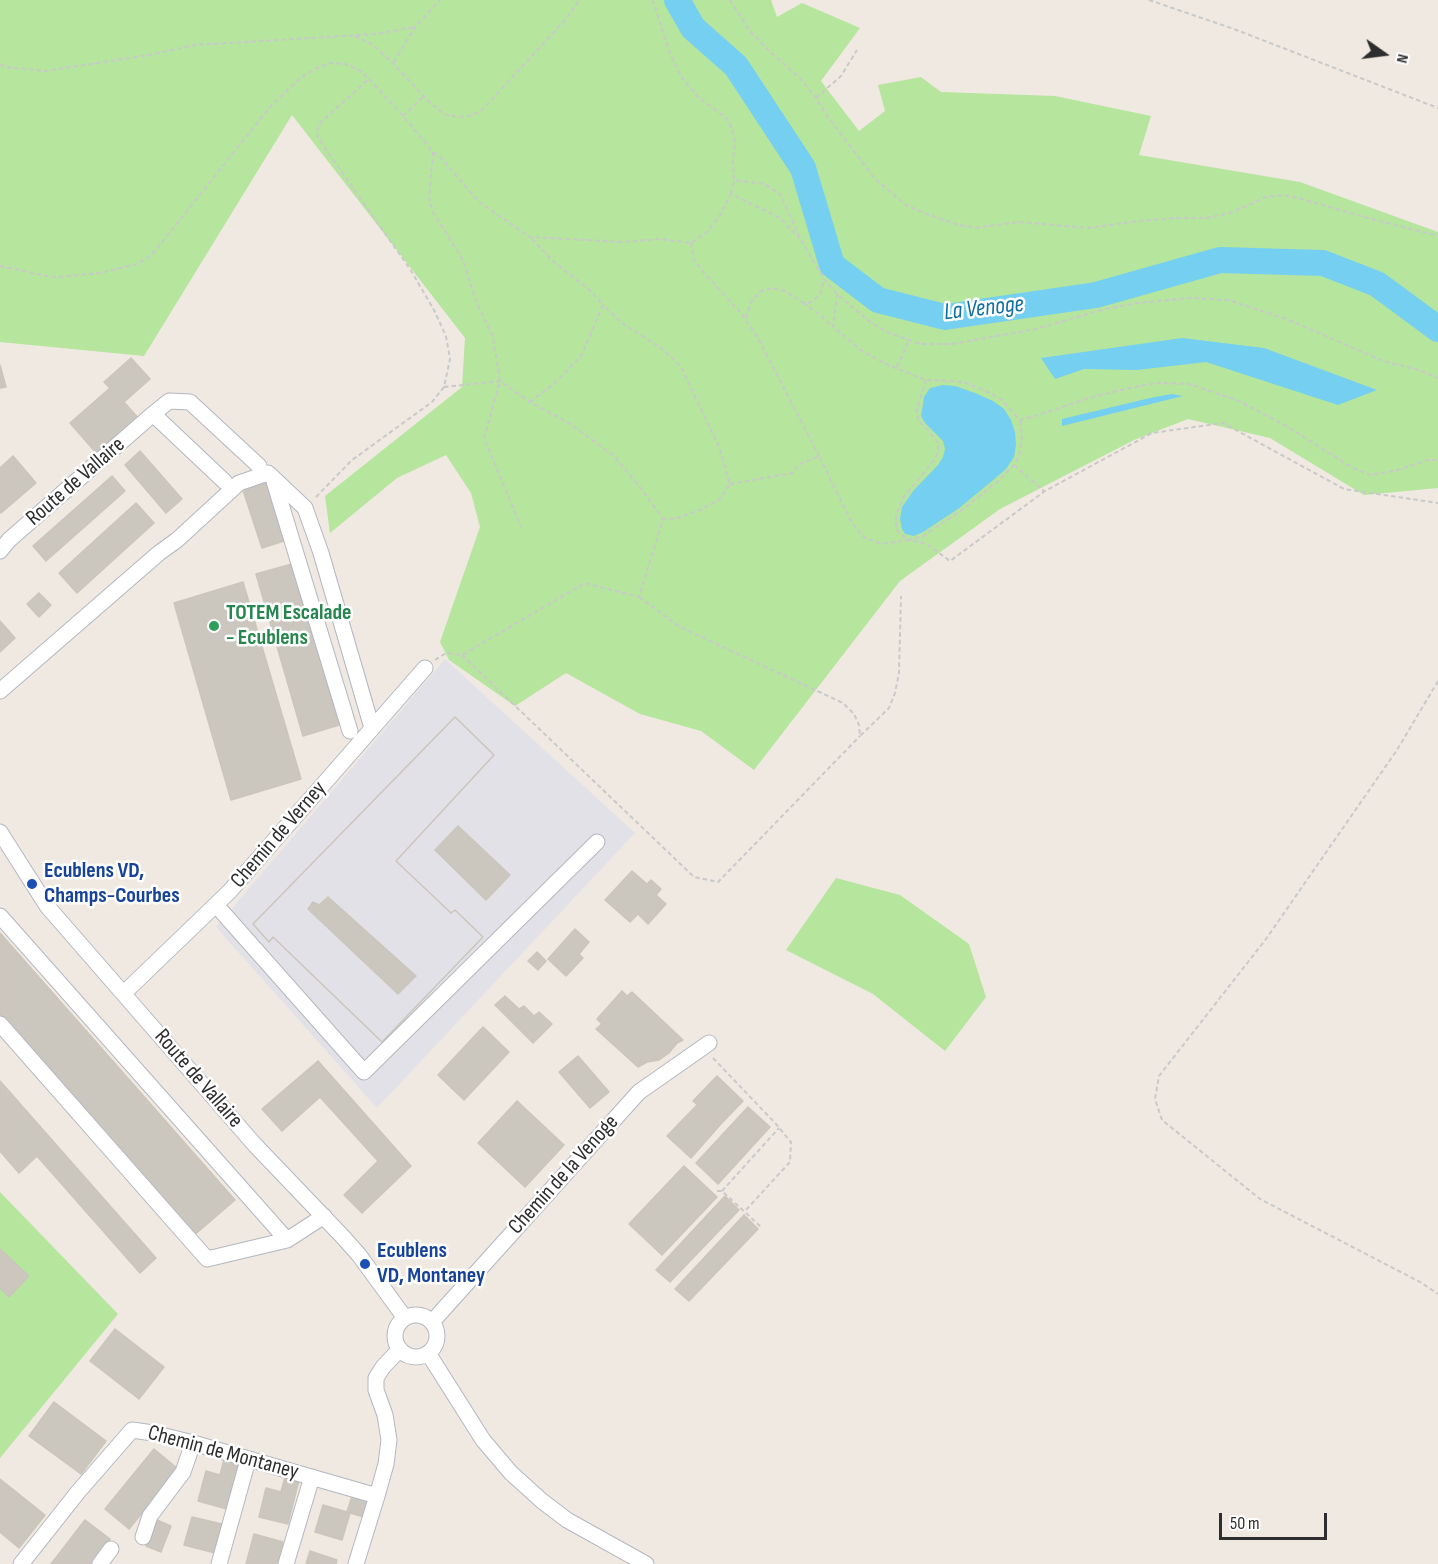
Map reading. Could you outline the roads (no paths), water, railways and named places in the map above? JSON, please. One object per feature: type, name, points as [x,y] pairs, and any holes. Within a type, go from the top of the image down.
[{"type":"street","name":"Route de Vallaire","points":[[0,551],[18,532],[169,400],[190,402],[259,465]]},
{"type":"street","points":[[153,414],[225,482]]},
{"type":"street","points":[[0,691],[177,540],[239,483],[268,473],[305,508],[321,553],[372,728]]},
{"type":"street","points":[[273,478],[351,731]]},
{"type":"street","points":[[314,611],[336,604]]},
{"type":"street","name":"Chemin de Verney","points":[[124,993],[230,891],[425,668]]},
{"type":"street","name":"Route de Vallaire","points":[[0,832],[47,906],[255,1145],[359,1255],[405,1318]]},
{"type":"street","points":[[216,904],[364,1072],[597,842]]},
{"type":"street","points":[[0,916],[287,1240]]},
{"type":"street","points":[[0,1024],[207,1259],[287,1240],[324,1216]]},
{"type":"street","name":"Chemin de la Venoge","points":[[432,1322],[639,1092],[706,1045]]},
{"type":"street","points":[[415,1315],[422,1316],[432,1322],[437,1333],[437,1340],[428,1353],[414,1356],[400,1349],[396,1330],[405,1318],[415,1315]]},
{"type":"street","points":[[356,1564],[386,1464],[389,1440],[385,1415],[376,1390],[376,1378],[400,1349]]},
{"type":"street","points":[[428,1353],[483,1440],[511,1473],[542,1502],[567,1520],[646,1564]]},
{"type":"street","name":"Chemin de Montaney","points":[[21,1564],[78,1492],[132,1430],[193,1443],[377,1496]]},
{"type":"street","points":[[143,1538],[150,1516],[183,1472],[193,1443]]},
{"type":"street","points":[[219,1564],[248,1460]]},
{"type":"street","points":[[286,1564],[312,1477]]},
{"type":"street","points":[[100,1564],[111,1549]]},
{"type":"water","points":[[1182,338],[1264,348],[1377,390],[1338,405],[1206,362],[1137,370],[1084,369],[1055,379],[1041,358]]},
{"type":"water","points":[[943,385],[955,386],[975,393],[1004,409],[1015,432],[1014,457],[1006,469],[958,509],[923,532],[914,536],[905,534],[900,519],[902,507],[943,457],[945,449],[943,441],[921,416],[924,397],[930,388]]},
{"type":"water","points":[[1172,394],[1183,396],[1062,426],[1062,419]]},
{"type":"waterway","name":"La Venoge","points":[[677,0],[693,28],[736,66],[803,168],[832,265],[878,300],[945,317],[1096,295],[1220,260],[1323,263],[1377,284],[1438,329]]},
{"type":"place","name":"TOTEM Escalade - Ecublens","points":[[214,626]]},
{"type":"place","name":"Ecublens VD, Champs-Courbes","points":[[32,884]]},
{"type":"place","name":"Ecublens VD, Montaney","points":[[365,1264]]}]
